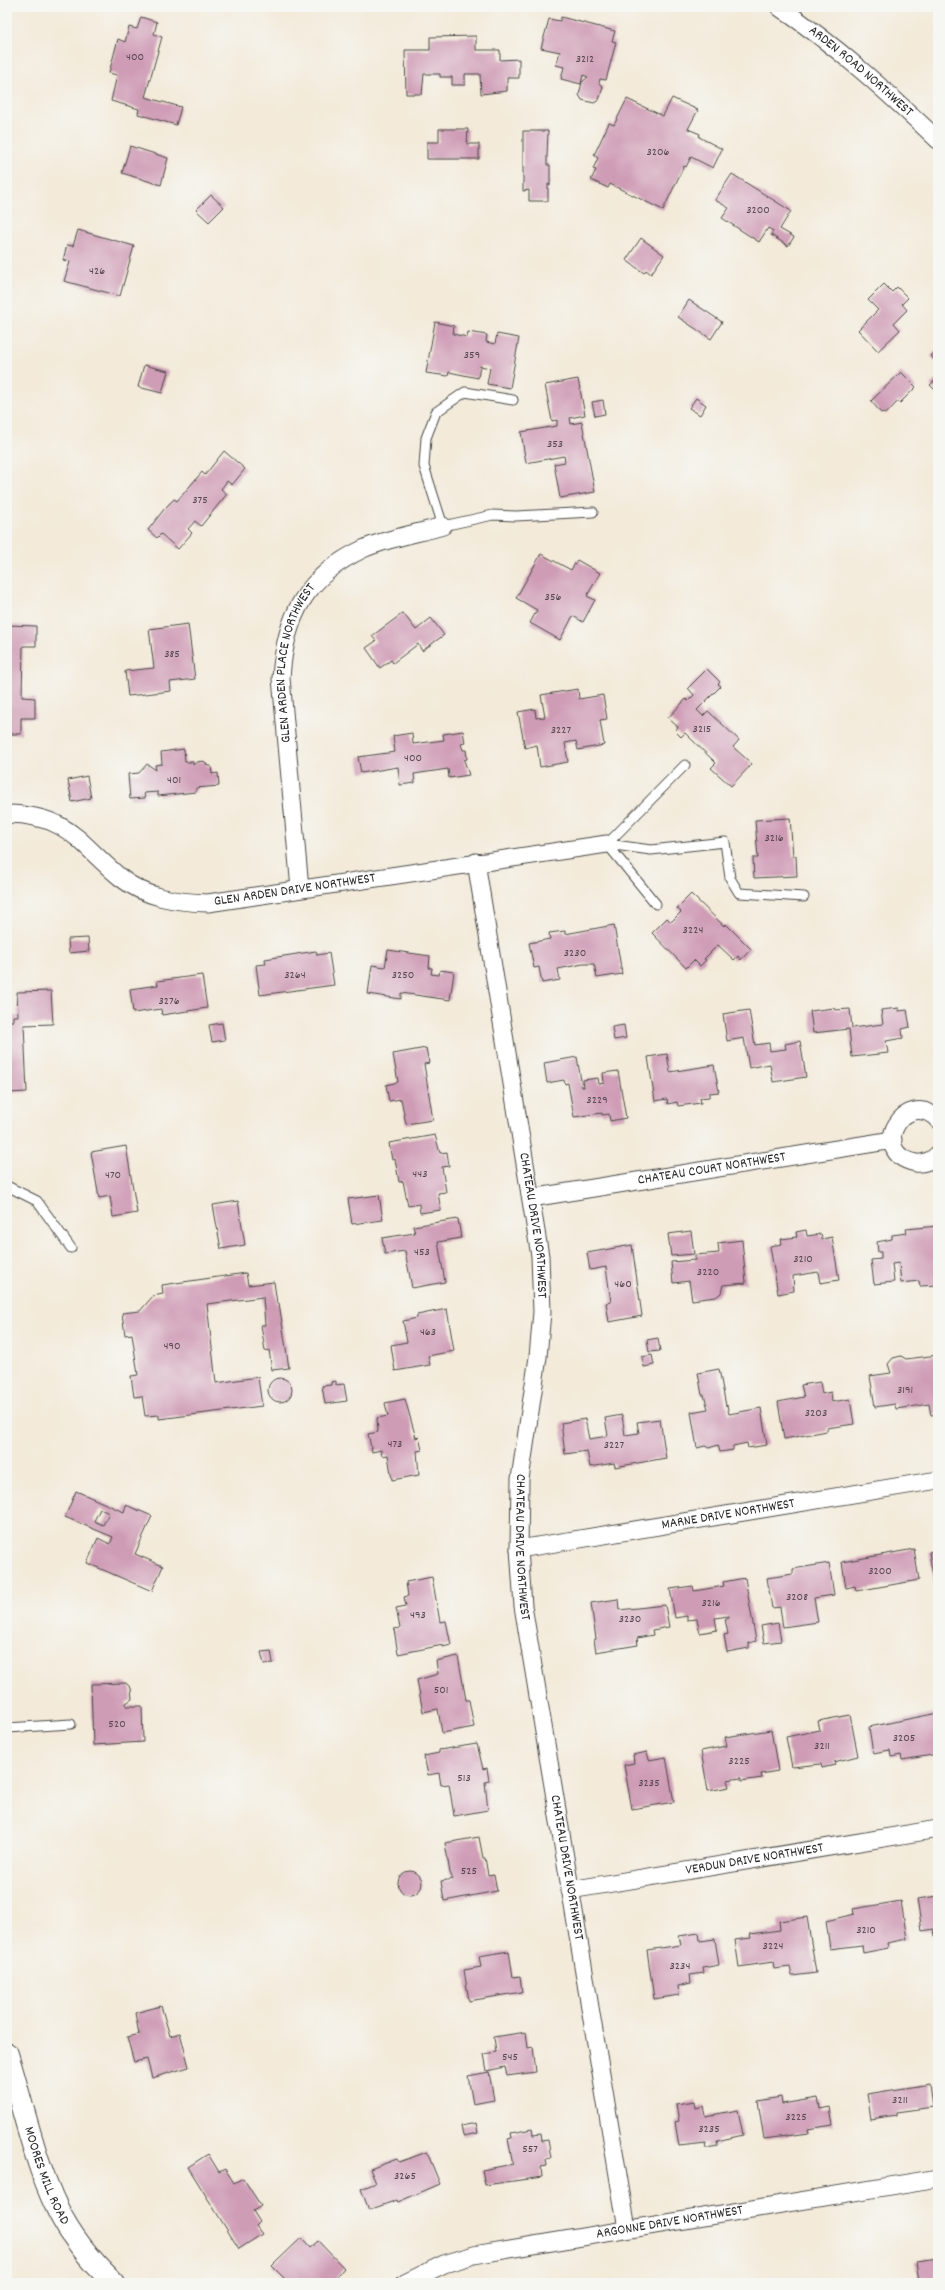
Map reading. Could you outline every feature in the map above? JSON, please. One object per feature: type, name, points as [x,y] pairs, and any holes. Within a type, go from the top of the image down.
[{"type":"street","name":"ARDEN ROAD NORTHWEST","points":[[779,7],[809,27],[855,65],[938,140]]},
{"type":"street","name":"GLEN ARDEN PLACE NORTHWEST","points":[[300,889],[281,678],[283,650],[288,628],[306,594],[334,565],[364,548],[443,526]]},
{"type":"street","name":"GLEN ARDEN DRIVE NORTHWEST","points":[[7,814],[28,815],[69,830],[121,878],[140,890],[163,899],[183,902],[208,903],[476,862],[607,844]]},
{"type":"street","name":"CHATEAU DRIVE NORTHWEST","points":[[476,862],[540,1256],[542,1312],[538,1358],[520,1479],[519,1549],[523,1606],[627,2230]]},
{"type":"street","points":[[938,1120],[924,1111],[909,1112],[897,1121],[892,1136],[895,1150],[906,1161],[921,1164],[935,1158],[938,1154]]},
{"type":"street","name":"CHATEAU COURT NORTHWEST","points":[[531,1198],[893,1140]]},
{"type":"street","name":"MARNE DRIVE NORTHWEST","points":[[519,1549],[938,1480]]},
{"type":"street","name":"VERDUN DRIVE NORTHWEST","points":[[570,1890],[938,1829]]},
{"type":"street","name":"MOORES MILL ROAD","points":[[7,2054],[46,2181],[57,2208],[74,2238],[95,2264],[114,2283]]},
{"type":"street","name":"ARGONNE DRIVE NORTHWEST","points":[[405,2283],[444,2264],[474,2255],[938,2178]]},
{"type":"lane","points":[[513,400],[465,392],[436,412],[426,438],[424,466],[443,526],[493,515],[516,516],[592,512]]},
{"type":"lane","points":[[607,844],[685,765]]},
{"type":"lane","points":[[607,844],[651,850],[726,842],[730,878],[739,893],[804,897]]},
{"type":"lane","points":[[607,844],[656,904]]},
{"type":"lane","points":[[7,1186],[37,1201],[71,1248]]},
{"type":"lane","points":[[7,1728],[71,1724]]},
{"type":"building","points":[[141,17],[157,22],[154,34],[162,37],[145,97],[181,107],[176,125],[138,114],[139,109],[111,101],[117,75],[109,73],[118,39],[125,42],[129,27],[137,29]]},
{"type":"building","points":[[561,17],[615,31],[612,41],[616,42],[606,80],[600,79],[599,83],[603,87],[599,100],[594,103],[582,100],[579,95],[582,82],[588,77],[583,75],[581,84],[561,79],[564,67],[556,65],[560,52],[541,48],[549,19],[560,21]]},
{"type":"building","points":[[476,36],[476,50],[500,50],[500,60],[519,59],[519,78],[507,78],[507,91],[481,94],[480,74],[465,74],[465,85],[452,85],[452,77],[440,77],[440,74],[424,74],[422,94],[406,94],[405,50],[430,50],[430,37]]},
{"type":"building","points":[[672,98],[698,110],[688,129],[700,134],[699,137],[722,149],[713,168],[691,157],[686,167],[684,166],[663,210],[610,184],[608,188],[591,180],[596,170],[593,169],[598,158],[594,155],[609,123],[614,125],[627,99],[663,116]]},
{"type":"building","points":[[439,129],[468,129],[467,144],[479,144],[479,159],[427,159],[427,142],[439,142]]},
{"type":"building","points":[[523,131],[548,131],[547,165],[550,165],[550,185],[548,184],[548,201],[529,201],[529,190],[523,191]]},
{"type":"building","points":[[130,146],[168,158],[161,185],[122,173]]},
{"type":"building","points":[[732,174],[791,211],[780,229],[794,237],[788,246],[771,235],[773,231],[768,228],[759,242],[722,218],[729,208],[715,200]]},
{"type":"building","points":[[211,195],[224,207],[209,222],[196,210]]},
{"type":"building","points":[[78,230],[134,246],[120,296],[64,281],[70,262],[63,260],[67,245],[73,246]]},
{"type":"building","points":[[641,238],[664,255],[651,274],[646,270],[644,273],[626,260]]},
{"type":"building","points":[[884,284],[892,292],[897,287],[908,298],[902,304],[907,310],[894,323],[900,330],[878,351],[858,330],[878,310],[868,300]]},
{"type":"building","points":[[689,300],[722,322],[711,339],[678,317]]},
{"type":"building","points":[[435,322],[454,326],[453,334],[467,337],[468,332],[487,335],[486,342],[495,344],[497,334],[519,338],[510,388],[487,384],[490,368],[480,366],[478,378],[449,372],[448,376],[426,373]]},
{"type":"building","points":[[938,349],[938,364],[931,356]]},
{"type":"building","points":[[144,365],[168,371],[162,393],[138,387]]},
{"type":"building","points":[[901,372],[916,387],[900,403],[898,401],[886,414],[883,412],[881,413],[871,401]]},
{"type":"building","points":[[938,378],[938,393],[930,385]]},
{"type":"building","points":[[578,379],[585,415],[570,418],[571,424],[582,422],[595,492],[560,498],[554,464],[565,462],[564,456],[526,463],[521,432],[557,426],[557,420],[552,421],[545,385]]},
{"type":"building","points":[[696,398],[706,405],[700,415],[689,408]]},
{"type":"building","points":[[603,400],[605,414],[595,416],[592,402]]},
{"type":"building","points":[[224,451],[245,469],[232,485],[227,481],[221,489],[227,494],[201,526],[195,521],[188,529],[192,533],[178,549],[161,534],[157,538],[148,530],[165,508],[174,499],[177,501],[202,472],[205,475]]},
{"type":"building","points":[[541,554],[571,570],[577,560],[600,573],[587,596],[595,600],[583,622],[573,616],[560,640],[530,623],[537,610],[516,598]]},
{"type":"building","points":[[403,613],[416,630],[431,618],[444,635],[422,651],[418,644],[393,663],[391,660],[380,668],[366,648],[376,641],[372,636]]},
{"type":"building","points":[[188,624],[195,679],[170,682],[171,691],[128,696],[125,671],[154,668],[149,629]]},
{"type":"building","points":[[7,625],[36,626],[36,646],[23,646],[22,697],[35,698],[35,718],[21,718],[21,734],[9,734],[9,745],[7,745]]},
{"type":"building","points":[[707,669],[720,682],[718,684],[721,686],[697,710],[703,716],[708,711],[739,740],[733,747],[752,764],[731,786],[711,768],[716,763],[685,733],[681,737],[675,731],[678,727],[668,718],[686,699],[688,701],[694,695],[688,688]]},
{"type":"building","points":[[578,689],[579,699],[603,695],[607,719],[600,720],[604,745],[578,750],[576,741],[565,743],[568,762],[540,767],[537,745],[525,748],[518,712],[535,709],[536,718],[545,717],[541,695]]},
{"type":"building","points":[[463,731],[465,743],[461,744],[463,750],[466,750],[467,759],[464,760],[469,775],[449,778],[448,769],[414,774],[415,783],[400,785],[398,767],[361,773],[358,757],[395,752],[393,736],[412,733],[413,744],[444,740],[443,734]]},
{"type":"building","points":[[184,749],[185,762],[193,762],[193,765],[197,762],[204,761],[208,766],[211,766],[212,774],[218,773],[219,786],[196,788],[196,792],[158,796],[158,792],[144,793],[145,798],[130,799],[128,774],[139,773],[147,764],[156,770],[155,765],[162,764],[161,752]]},
{"type":"building","points":[[87,776],[91,798],[72,802],[68,780]]},
{"type":"building","points":[[790,818],[793,856],[796,856],[797,876],[754,878],[753,858],[758,858],[755,820]]},
{"type":"building","points":[[691,894],[724,926],[726,924],[751,949],[741,960],[738,956],[734,960],[718,945],[704,959],[706,960],[700,966],[694,960],[686,968],[652,933],[667,918],[671,922],[681,912],[677,908]]},
{"type":"building","points":[[614,925],[622,974],[597,978],[594,964],[583,964],[558,969],[560,980],[542,983],[539,967],[534,968],[529,943],[550,939],[549,933],[565,931],[565,934]]},
{"type":"building","points":[[88,938],[89,951],[69,953],[68,939]]},
{"type":"building","points":[[388,950],[430,956],[429,968],[432,968],[431,974],[439,975],[440,970],[454,972],[450,1000],[401,993],[401,999],[368,994],[372,965],[385,967]]},
{"type":"building","points":[[316,951],[317,955],[329,953],[334,985],[260,995],[256,965],[266,964],[265,959]]},
{"type":"building","points":[[202,975],[207,1008],[162,1015],[161,1009],[133,1013],[130,989],[158,985],[157,981]]},
{"type":"building","points":[[51,991],[53,1024],[24,1025],[27,1092],[7,1093],[7,1021],[13,1021],[13,1016],[18,1016],[17,992]]},
{"type":"building","points":[[834,1008],[835,1010],[850,1009],[852,1028],[883,1024],[881,1010],[899,1008],[899,1011],[907,1010],[910,1027],[902,1029],[903,1038],[886,1041],[888,1053],[852,1057],[849,1029],[813,1033],[810,1011]]},
{"type":"building","points":[[749,1010],[755,1045],[769,1043],[770,1051],[786,1049],[785,1044],[800,1041],[806,1077],[773,1082],[770,1064],[749,1068],[744,1038],[727,1041],[723,1014]]},
{"type":"building","points":[[222,1023],[225,1040],[212,1042],[209,1025]]},
{"type":"building","points":[[624,1025],[626,1038],[614,1040],[612,1027]]},
{"type":"building","points":[[426,1048],[429,1063],[424,1064],[433,1120],[406,1124],[401,1099],[389,1101],[386,1085],[398,1082],[393,1054]]},
{"type":"building","points":[[667,1054],[670,1072],[714,1065],[719,1092],[709,1093],[709,1097],[700,1098],[701,1103],[678,1106],[677,1102],[668,1104],[667,1099],[655,1101],[648,1057]]},
{"type":"building","points":[[577,1057],[582,1087],[584,1087],[583,1080],[598,1078],[599,1084],[604,1083],[603,1073],[618,1071],[626,1118],[610,1121],[609,1114],[602,1115],[602,1113],[574,1117],[568,1083],[565,1084],[564,1080],[547,1083],[544,1063]]},
{"type":"building","points":[[435,1135],[440,1153],[447,1152],[449,1166],[442,1167],[446,1192],[438,1193],[441,1210],[420,1213],[419,1204],[408,1206],[403,1181],[399,1182],[395,1159],[392,1160],[389,1143]]},
{"type":"building","points":[[126,1146],[137,1213],[113,1217],[110,1196],[99,1198],[91,1152]]},
{"type":"building","points":[[379,1195],[383,1220],[352,1224],[348,1199]]},
{"type":"building","points":[[238,1201],[245,1245],[221,1249],[213,1205]]},
{"type":"building","points":[[458,1219],[461,1238],[438,1242],[445,1282],[412,1288],[405,1251],[385,1254],[382,1238],[415,1233],[413,1226]]},
{"type":"building","points":[[938,1226],[938,1260],[936,1260],[938,1285],[920,1286],[919,1281],[901,1283],[899,1263],[892,1264],[894,1282],[874,1284],[871,1260],[881,1259],[881,1252],[878,1252],[877,1242],[892,1239],[892,1235],[907,1233],[906,1229]]},
{"type":"building","points":[[806,1230],[807,1236],[821,1234],[822,1239],[832,1237],[839,1280],[820,1283],[818,1272],[793,1276],[794,1291],[778,1294],[770,1246],[782,1244],[781,1239],[797,1237],[796,1232]]},
{"type":"building","points":[[691,1231],[694,1254],[671,1256],[668,1234]]},
{"type":"building","points":[[742,1240],[746,1283],[723,1285],[721,1293],[716,1297],[692,1300],[689,1281],[673,1283],[671,1262],[695,1260],[695,1255],[719,1253],[718,1243]]},
{"type":"building","points":[[632,1245],[642,1316],[609,1322],[606,1303],[611,1302],[606,1267],[590,1270],[587,1253]]},
{"type":"building","points":[[246,1273],[248,1285],[274,1282],[277,1303],[279,1303],[289,1368],[272,1370],[269,1350],[265,1351],[261,1325],[265,1325],[263,1297],[207,1304],[216,1383],[258,1377],[262,1406],[159,1419],[159,1415],[145,1416],[142,1396],[134,1397],[131,1376],[138,1375],[132,1334],[125,1335],[122,1313],[140,1311],[153,1296],[163,1294],[162,1285]]},
{"type":"building","points":[[447,1309],[454,1351],[428,1356],[430,1365],[395,1371],[391,1345],[407,1342],[403,1321],[417,1318],[417,1315]]},
{"type":"building","points":[[658,1338],[660,1351],[649,1352],[647,1340]]},
{"type":"building","points":[[652,1355],[654,1365],[644,1367],[642,1357]]},
{"type":"building","points":[[938,1355],[938,1414],[931,1415],[929,1404],[896,1409],[895,1404],[875,1407],[870,1376],[891,1373],[888,1364],[893,1358],[901,1356],[906,1359]]},
{"type":"building","points":[[719,1369],[729,1414],[761,1408],[767,1445],[748,1448],[747,1443],[733,1446],[733,1450],[720,1452],[718,1445],[709,1448],[705,1446],[697,1448],[691,1412],[708,1409],[704,1395],[702,1395],[698,1373]]},
{"type":"building","points":[[280,1378],[289,1381],[292,1390],[289,1399],[280,1402],[271,1399],[268,1390],[271,1381]]},
{"type":"building","points":[[336,1381],[336,1385],[344,1384],[347,1401],[325,1404],[322,1386],[331,1385],[331,1382]]},
{"type":"building","points":[[820,1382],[822,1394],[831,1392],[832,1402],[850,1399],[854,1424],[827,1428],[827,1431],[784,1439],[778,1402],[804,1397],[801,1385]]},
{"type":"building","points":[[405,1399],[416,1438],[419,1437],[422,1450],[417,1451],[419,1475],[392,1480],[388,1455],[382,1456],[381,1450],[372,1452],[368,1434],[378,1432],[377,1418],[388,1416],[385,1403]]},
{"type":"building","points":[[622,1415],[625,1435],[639,1433],[637,1422],[660,1419],[666,1458],[615,1467],[614,1463],[590,1467],[587,1451],[565,1454],[561,1423],[585,1419],[589,1439],[608,1436],[605,1418]]},
{"type":"building","points":[[76,1491],[124,1512],[126,1505],[152,1516],[135,1554],[163,1566],[152,1591],[87,1563],[98,1538],[110,1544],[113,1537],[65,1517]],"holes":[[[100,1509],[109,1513],[103,1525],[94,1521]]]},
{"type":"building","points":[[914,1549],[919,1580],[856,1591],[855,1586],[846,1588],[842,1562]]},
{"type":"building","points":[[938,1550],[938,1581],[934,1582],[929,1552]]},
{"type":"building","points":[[829,1563],[834,1595],[814,1598],[818,1622],[783,1627],[780,1607],[772,1608],[767,1578],[793,1574],[793,1569]]},
{"type":"building","points":[[432,1577],[440,1622],[446,1621],[451,1645],[443,1647],[443,1645],[398,1654],[394,1629],[400,1628],[396,1608],[406,1606],[404,1597],[408,1596],[406,1582]]},
{"type":"building","points":[[745,1578],[756,1641],[749,1643],[749,1648],[727,1652],[724,1635],[728,1634],[725,1619],[728,1618],[728,1616],[715,1618],[717,1630],[700,1633],[697,1619],[687,1620],[687,1616],[675,1618],[670,1589],[693,1586],[694,1591],[724,1586],[723,1582]]},
{"type":"building","points":[[618,1599],[619,1610],[665,1605],[669,1627],[652,1630],[653,1635],[637,1638],[638,1645],[596,1652],[594,1640],[596,1639],[591,1603]]},
{"type":"building","points":[[778,1623],[781,1641],[764,1643],[761,1626]]},
{"type":"building","points":[[271,1651],[273,1663],[264,1664],[261,1652]]},
{"type":"building","points":[[458,1656],[466,1700],[469,1700],[474,1727],[442,1733],[438,1709],[423,1712],[417,1680],[438,1674],[436,1661]]},
{"type":"building","points":[[126,1683],[131,1688],[132,1699],[126,1703],[126,1706],[142,1706],[143,1742],[93,1745],[91,1684]]},
{"type":"building","points":[[938,1713],[938,1754],[902,1760],[901,1755],[891,1757],[890,1750],[873,1753],[869,1727]]},
{"type":"building","points":[[850,1715],[858,1756],[834,1762],[835,1765],[822,1768],[821,1764],[792,1767],[786,1737],[820,1730],[818,1721]]},
{"type":"building","points":[[771,1730],[778,1771],[761,1774],[762,1778],[741,1781],[741,1778],[727,1780],[729,1787],[708,1791],[701,1751],[727,1746],[725,1737]]},
{"type":"building","points":[[477,1744],[483,1769],[487,1768],[489,1781],[485,1782],[488,1810],[454,1816],[449,1784],[441,1785],[439,1773],[428,1775],[424,1756],[439,1753],[439,1750]]},
{"type":"building","points":[[647,1752],[649,1760],[666,1757],[674,1802],[632,1809],[624,1765],[634,1763],[633,1755]]},
{"type":"building","points":[[479,1837],[488,1875],[494,1874],[497,1891],[444,1901],[441,1881],[453,1879],[450,1873],[445,1843]]},
{"type":"building","points":[[410,1871],[418,1875],[422,1883],[418,1891],[410,1895],[402,1891],[398,1883],[402,1875]]},
{"type":"building","points":[[938,1896],[938,1937],[935,1937],[934,1929],[922,1931],[917,1899]]},
{"type":"building","points":[[901,1901],[907,1939],[887,1943],[888,1948],[863,1953],[862,1945],[830,1949],[826,1921],[854,1914],[853,1909]]},
{"type":"building","points":[[807,1917],[816,1973],[792,1976],[790,1967],[774,1969],[773,1962],[739,1967],[735,1940],[751,1938],[750,1934],[780,1930],[779,1921]]},
{"type":"building","points":[[699,1933],[700,1941],[715,1939],[719,1965],[703,1968],[704,1973],[690,1975],[691,1983],[678,1986],[679,1995],[654,1999],[647,1950],[681,1945],[679,1936]]},
{"type":"building","points":[[509,1951],[513,1977],[520,1976],[522,1992],[469,2001],[464,1970],[481,1967],[479,1956]]},
{"type":"building","points":[[161,2006],[170,2036],[180,2033],[189,2067],[152,2078],[147,2059],[134,2062],[127,2037],[139,2034],[135,2013]]},
{"type":"building","points":[[526,2032],[528,2048],[533,2047],[536,2072],[507,2076],[505,2067],[487,2071],[484,2054],[496,2052],[494,2037]]},
{"type":"building","points":[[489,2072],[494,2100],[473,2104],[468,2076]]},
{"type":"building","points":[[930,2084],[933,2107],[896,2112],[896,2115],[871,2119],[867,2094]]},
{"type":"building","points":[[781,2097],[782,2104],[818,2098],[820,2109],[830,2107],[833,2125],[808,2129],[809,2133],[764,2139],[758,2101]]},
{"type":"building","points":[[695,2101],[696,2108],[704,2106],[706,2116],[738,2110],[743,2135],[717,2141],[718,2146],[707,2148],[706,2143],[679,2146],[675,2122],[679,2121],[676,2104]]},
{"type":"building","points":[[476,2123],[478,2133],[463,2136],[461,2126]]},
{"type":"building","points":[[532,2129],[533,2135],[541,2134],[542,2141],[548,2140],[551,2158],[546,2159],[547,2166],[541,2167],[542,2177],[485,2185],[482,2170],[513,2164],[508,2139],[512,2138],[511,2133]]},
{"type":"building","points":[[427,2152],[440,2184],[398,2202],[397,2200],[369,2210],[361,2189],[376,2183],[370,2169],[397,2159],[399,2162]]},
{"type":"building","points":[[208,2154],[219,2172],[225,2169],[234,2183],[243,2178],[261,2206],[253,2211],[260,2222],[256,2226],[262,2234],[239,2249],[188,2167]]},
{"type":"building","points":[[301,2238],[310,2248],[318,2241],[344,2268],[332,2283],[289,2283],[272,2266]]},
{"type":"building","points":[[938,2258],[938,2283],[919,2283],[916,2261]]}]
